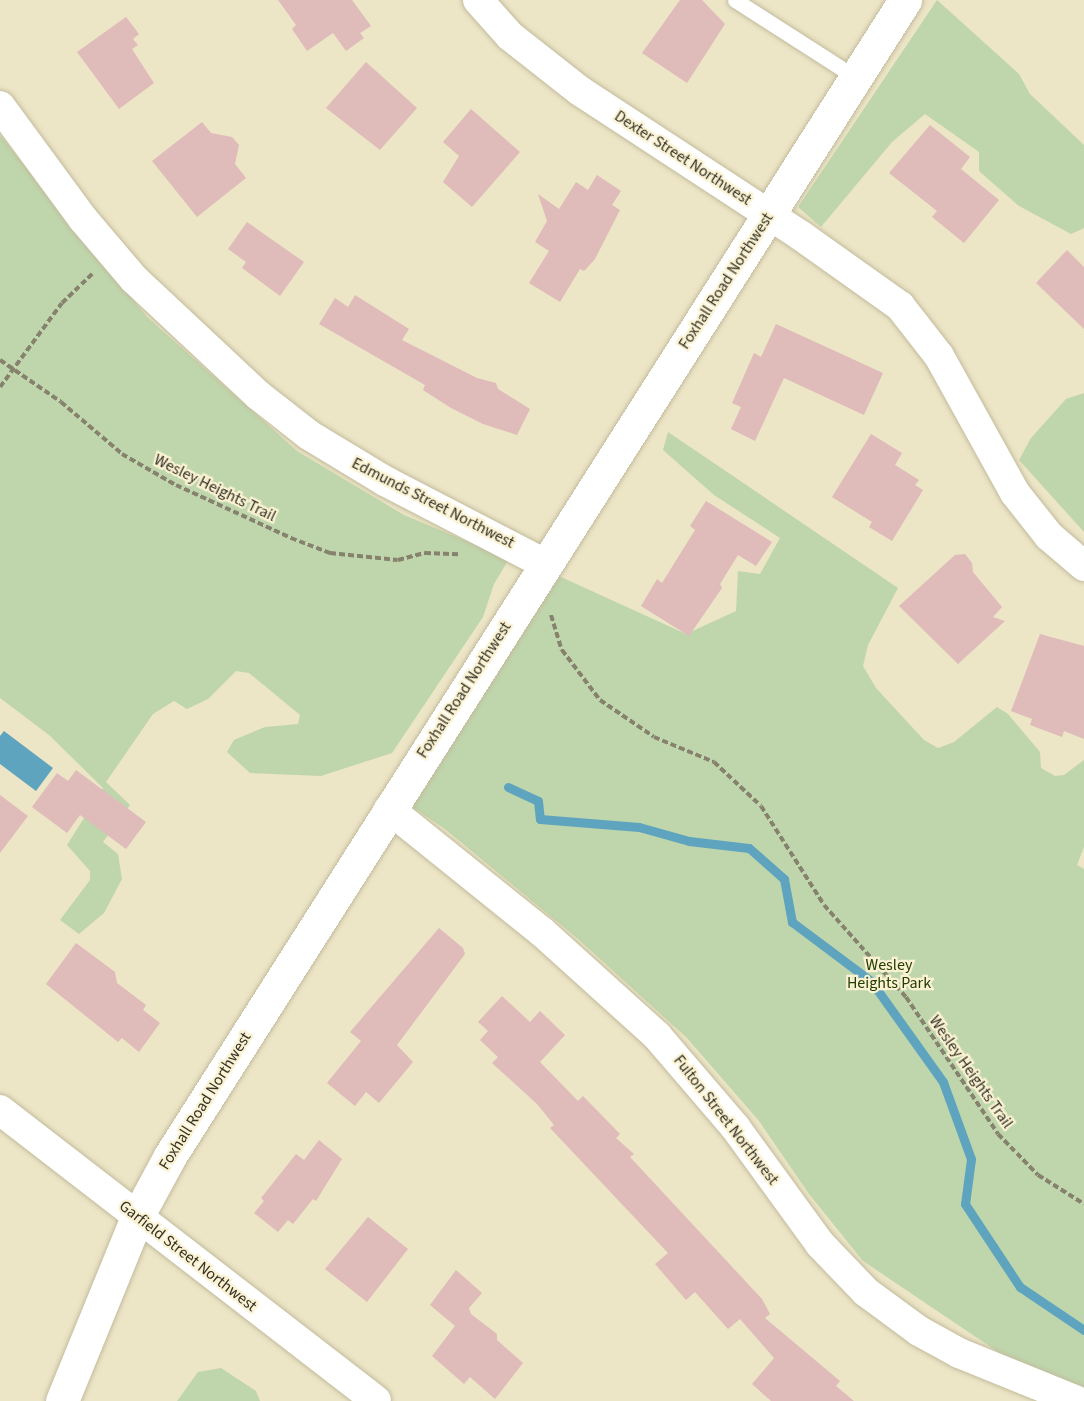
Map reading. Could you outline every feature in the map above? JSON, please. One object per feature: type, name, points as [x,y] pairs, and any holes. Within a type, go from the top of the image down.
[{"type":"main road","name":"Foxhall Road Northwest","points":[[62,1401],[137,1218],[193,1117],[904,0]]},
{"type":"street","name":"Dexter Street Northwest","points":[[478,0],[510,36],[552,71],[865,279],[911,319],[948,371],[1015,493],[1049,536],[1084,566]]},
{"type":"street","name":"Edmunds Street Northwest","points":[[0,106],[112,254],[166,313],[228,370],[309,435],[385,481],[545,564]]},
{"type":"street","name":"Fulton Street Northwest","points":[[389,809],[542,932],[657,1036],[735,1127],[820,1244],[866,1292],[959,1353],[1077,1401]]},
{"type":"street","name":"Garfield Street Northwest","points":[[0,1110],[376,1401]]},
{"type":"lane","points":[[735,0],[855,77]]},
{"type":"path","points":[[0,387],[62,303],[112,254]]},
{"type":"path","name":"Wesley Heights Trail","points":[[0,360],[61,402],[122,454],[176,485],[291,538],[330,553],[398,560],[425,553],[449,553]]},
{"type":"path","name":"Wesley Heights Trail","points":[[550,611],[562,650],[600,700],[654,737],[714,762],[761,806],[824,905],[906,997],[998,1134],[1038,1175],[1084,1204]]},
{"type":"green space","points":[[937,0],[1019,74],[1030,94],[1084,145],[1084,228],[1071,234],[1019,206],[979,171],[979,152],[925,114],[892,142],[821,227],[798,207]]},
{"type":"green space","points":[[0,135],[147,317],[297,451],[404,515],[509,559],[494,584],[483,617],[392,753],[321,776],[250,773],[227,752],[234,740],[265,727],[298,724],[300,715],[249,673],[236,671],[208,699],[187,709],[174,701],[153,714],[106,782],[130,805],[103,842],[118,854],[122,879],[104,913],[79,934],[60,920],[90,880],[90,871],[67,845],[103,788],[49,735],[0,698]]},
{"type":"green space","points":[[1084,393],[1084,532],[1019,460],[1031,438],[1066,399]]},
{"type":"green space","name":"Wesley Heights Park","points":[[668,432],[898,588],[868,645],[863,666],[876,688],[924,740],[938,748],[954,742],[997,707],[1008,714],[1040,752],[1041,768],[1055,776],[1064,775],[1084,760],[1084,847],[1077,865],[1084,869],[1084,1390],[1013,1362],[863,1261],[809,1194],[759,1121],[687,1038],[577,938],[445,829],[392,793],[550,572],[686,634],[736,611],[738,571],[760,574],[780,538],[714,495],[663,450]]},
{"type":"green space","points":[[221,1368],[256,1391],[260,1401],[177,1401],[198,1372]]},
{"type":"water","points":[[4,731],[53,768],[36,791],[0,764],[0,736]]},
{"type":"building","points":[[278,0],[352,0],[371,26],[360,33],[364,38],[346,51],[333,33],[307,51],[292,29],[296,25]]},
{"type":"building","points":[[680,0],[702,0],[725,24],[687,83],[642,53]]},
{"type":"building","points":[[126,17],[139,34],[133,39],[138,45],[132,49],[154,83],[119,109],[77,52]]},
{"type":"building","points":[[366,62],[417,108],[380,150],[326,108]]},
{"type":"building","points":[[471,109],[520,152],[472,207],[443,182],[459,156],[443,142]]},
{"type":"building","points":[[202,122],[211,133],[232,137],[239,145],[235,164],[246,178],[197,217],[152,161]]},
{"type":"building","points":[[930,125],[970,157],[961,169],[999,200],[964,243],[932,217],[937,211],[889,173]]},
{"type":"building","points":[[597,175],[621,191],[612,205],[620,210],[595,259],[584,271],[580,269],[560,302],[529,283],[549,251],[535,242],[547,221],[538,194],[559,209],[576,182],[588,190]]},
{"type":"building","points":[[247,222],[304,262],[280,296],[242,268],[246,262],[228,249]]},
{"type":"building","points":[[1067,250],[1084,267],[1084,329],[1036,283]]},
{"type":"building","points":[[355,295],[409,329],[402,340],[477,378],[496,383],[498,389],[530,409],[517,435],[483,424],[451,408],[423,390],[425,385],[319,324],[335,298],[348,307]]},
{"type":"building","points":[[776,324],[883,373],[864,415],[784,378],[755,441],[731,429],[741,407],[732,403],[754,353],[761,357]]},
{"type":"building","points":[[871,434],[902,453],[895,465],[919,480],[915,485],[923,490],[892,541],[869,527],[872,522],[832,497]]},
{"type":"building","points":[[706,501],[772,542],[756,566],[738,555],[720,584],[722,588],[689,636],[641,606],[657,579],[662,583],[695,530],[690,526]]},
{"type":"building","points":[[965,554],[972,563],[973,572],[1002,607],[993,617],[1005,621],[958,664],[899,606],[955,555]]},
{"type":"building","points":[[1040,634],[1084,646],[1084,739],[1064,731],[1062,737],[1030,725],[1032,719],[1011,711]]},
{"type":"building","points":[[76,770],[146,822],[126,849],[80,815],[67,833],[32,807],[57,773],[68,781]]},
{"type":"building","points":[[0,795],[28,816],[0,853]]},
{"type":"building","points":[[439,928],[463,948],[465,954],[397,1045],[413,1062],[379,1103],[366,1092],[355,1106],[327,1083],[361,1041],[350,1032]]},
{"type":"building","points":[[76,943],[115,972],[117,983],[146,1005],[143,1010],[160,1023],[139,1052],[122,1038],[118,1042],[46,984]]},
{"type":"building","points":[[502,996],[530,1022],[540,1011],[565,1035],[540,1062],[578,1101],[583,1096],[620,1134],[616,1138],[634,1154],[630,1157],[762,1299],[770,1314],[765,1318],[840,1381],[836,1386],[854,1401],[771,1401],[752,1384],[774,1358],[740,1319],[728,1329],[695,1292],[686,1300],[655,1264],[668,1253],[550,1128],[554,1125],[537,1104],[492,1063],[498,1057],[480,1040],[488,1031],[478,1022]]},
{"type":"building","points":[[319,1140],[342,1159],[316,1201],[313,1199],[293,1224],[288,1220],[278,1232],[254,1213],[264,1201],[261,1198],[296,1154],[304,1160]]},
{"type":"building","points":[[368,1217],[408,1249],[367,1302],[325,1269]]},
{"type":"building","points":[[456,1270],[482,1293],[469,1308],[471,1314],[497,1334],[497,1340],[523,1363],[495,1399],[470,1377],[464,1384],[432,1356],[455,1326],[430,1305]]},
{"type":"waterway","points":[[508,787],[538,801],[540,819],[639,827],[689,841],[749,848],[784,879],[792,922],[871,981],[943,1082],[971,1159],[965,1204],[1020,1287],[1084,1330]]}]
